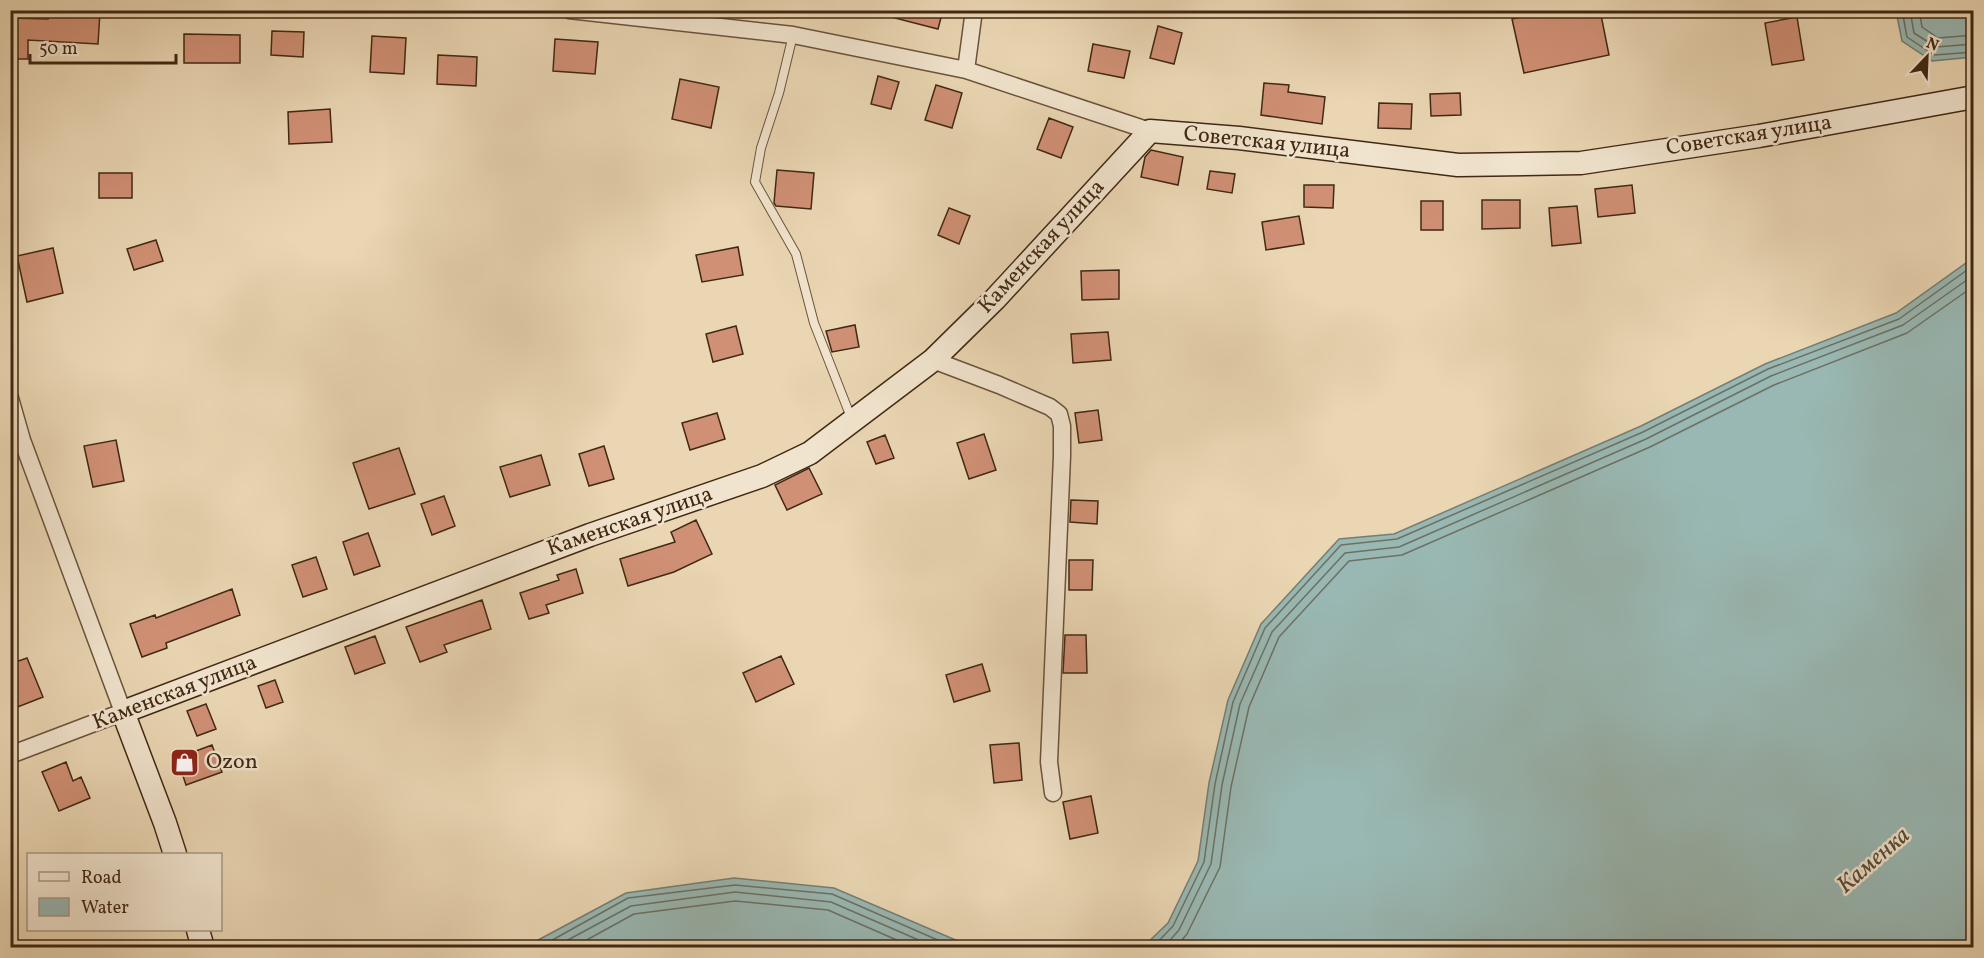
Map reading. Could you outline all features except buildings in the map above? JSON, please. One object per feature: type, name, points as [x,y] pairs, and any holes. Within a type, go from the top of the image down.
[{"type":"street","name":"Советская улица","points":[[568,10],[793,35],[966,70],[1150,131],[1239,138],[1458,165],[1581,163],[1759,136],[1974,97]]},
{"type":"street","points":[[966,70],[974,10]]},
{"type":"street","name":"Каменская улица","points":[[10,755],[590,535],[762,476],[810,453],[933,360],[995,299],[1150,131]]},
{"type":"street","points":[[933,360],[999,385],[1050,407],[1059,414],[1062,426],[1062,456],[1049,762],[1053,794]]},
{"type":"street","points":[[10,398],[22,440],[174,853]]},
{"type":"street","points":[[198,931],[203,948]]},
{"type":"lane","points":[[793,35],[779,93],[761,148],[755,182],[796,254],[814,323],[853,421]]},
{"type":"water","points":[[1896,11],[1973,11],[1973,57],[1932,61],[1902,41]]},
{"type":"water","name":"Каменка","points":[[1973,258],[1973,947],[1143,947],[1168,923],[1198,861],[1209,783],[1228,700],[1261,624],[1339,539],[1394,534],[1641,426],[1765,364],[1896,313]]},
{"type":"water","points":[[734,878],[834,888],[972,947],[525,947],[626,893]]},
{"type":"place","name":"Ozon","points":[[185,762]]}]
